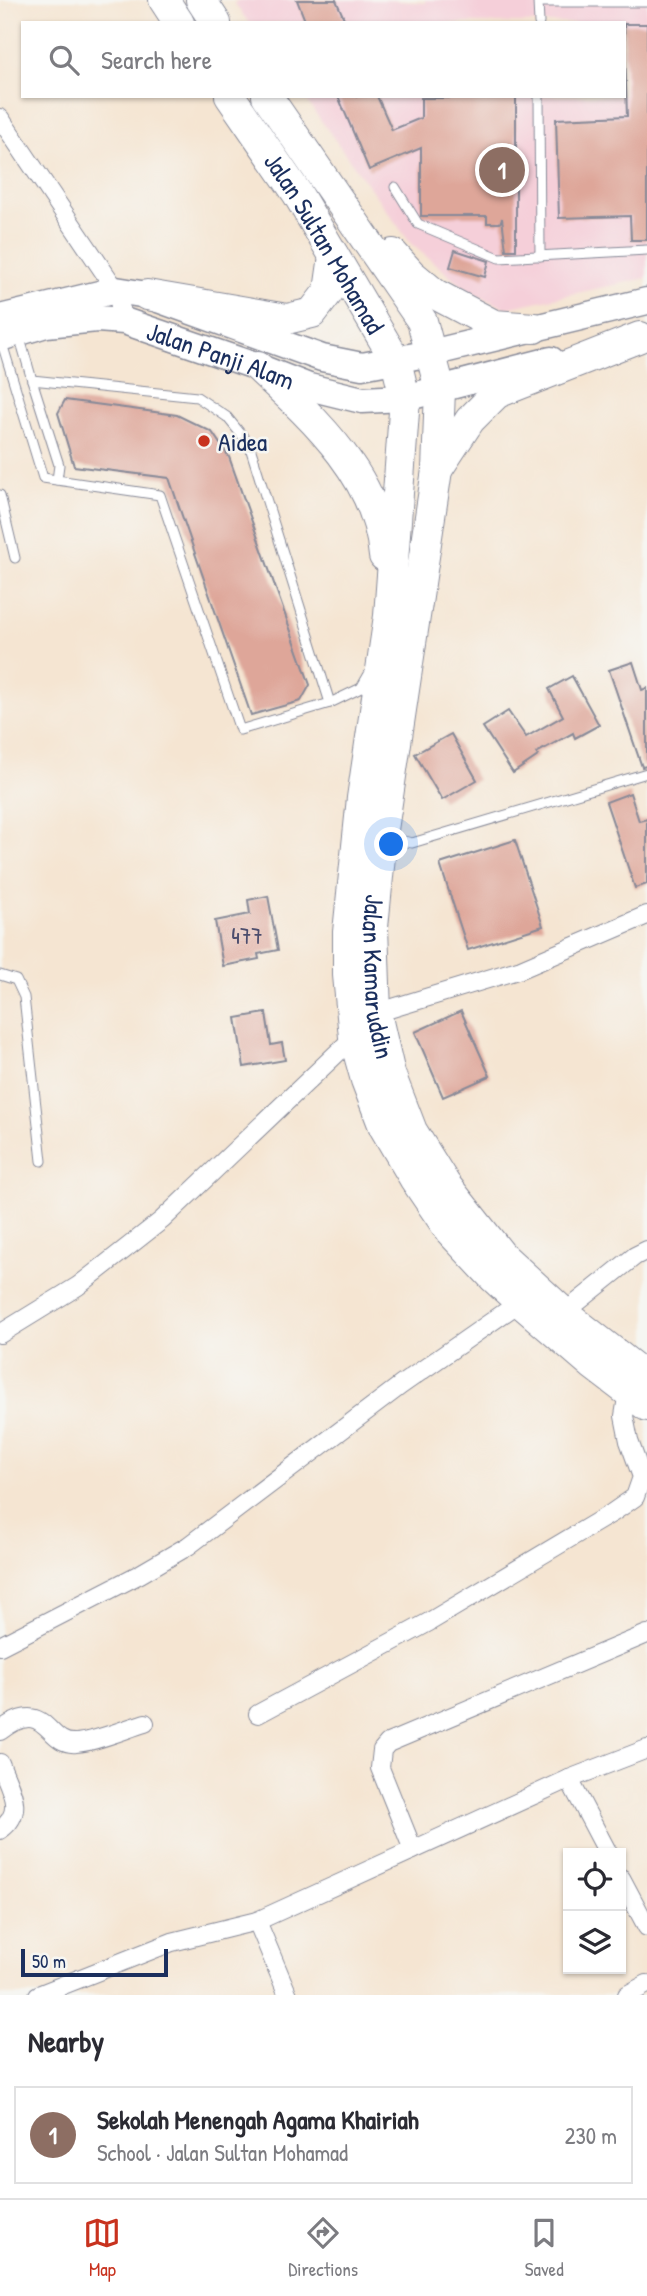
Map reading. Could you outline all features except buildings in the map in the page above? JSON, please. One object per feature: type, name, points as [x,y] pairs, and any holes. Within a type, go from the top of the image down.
[{"type":"highway","points":[[164,0],[179,21]]},
{"type":"highway","points":[[201,0],[215,21]]},
{"type":"highway","name":"Jalan Sultan Mohamad","points":[[231,98],[297,193],[396,360],[405,398]]},
{"type":"highway","name":"Jalan Sultan Mohamad","points":[[268,98],[422,321],[431,353]]},
{"type":"highway","points":[[306,153],[411,274],[436,294],[494,326],[534,328]]},
{"type":"highway","points":[[147,295],[287,319],[312,313],[329,291],[334,256]]},
{"type":"highway","points":[[437,470],[470,420],[497,393],[643,336]]},
{"type":"highway","name":"Jalan Kamaruddin","points":[[431,353],[440,389],[437,470],[382,835],[373,927],[376,1013],[390,1074],[412,1131],[445,1184],[501,1255],[564,1313],[641,1392]]},
{"type":"highway","points":[[258,367],[297,403],[344,454],[373,508],[384,547],[389,616]]},
{"type":"highway","name":"Jalan Kamaruddin","points":[[405,398],[389,616],[362,798],[348,932],[348,975],[354,1037],[366,1080],[384,1126],[414,1178],[450,1231],[494,1278],[592,1364],[641,1392]]},
{"type":"main road","name":"Jalan Panji Alam","points":[[5,329],[116,290],[147,295],[323,358],[362,366],[431,353],[647,301]]},
{"type":"main road","name":"Jalan Panji Alam","points":[[5,329],[97,319],[124,321],[309,387],[362,400],[405,398],[643,336]]},
{"type":"street","points":[[0,118],[116,290],[124,321]]},
{"type":"street","points":[[376,1013],[521,969],[647,915]]},
{"type":"street","points":[[0,1334],[78,1286],[162,1220],[354,1037]]},
{"type":"street","points":[[564,1313],[635,1256],[647,1250]]},
{"type":"street","points":[[0,1646],[140,1574],[188,1546],[401,1385],[520,1302]]},
{"type":"street","points":[[258,1714],[429,1622],[635,1497],[642,1476],[629,1441],[624,1416],[641,1392]]},
{"type":"street","points":[[413,1850],[380,1768],[379,1758],[388,1743],[647,1634]]},
{"type":"street","points":[[0,1731],[24,1719],[38,1719],[60,1740],[74,1744],[145,1723]]},
{"type":"street","points":[[37,1995],[58,1991],[172,1942],[257,1921],[569,1779],[647,1749]]},
{"type":"street","points":[[0,1763],[14,1802],[15,1815],[8,1825],[0,1830]]},
{"type":"street","points":[[569,1779],[605,1848]]},
{"type":"street","points":[[626,1883],[640,1897],[646,1925]]},
{"type":"street","points":[[257,1921],[288,1995]]},
{"type":"street","points":[[626,1995],[647,1984]]},
{"type":"lane","points":[[538,21],[538,2],[647,2]]},
{"type":"lane","points":[[539,98],[540,256]]},
{"type":"lane","points":[[395,187],[418,224],[499,258],[647,250]]},
{"type":"lane","points":[[5,329],[32,380],[59,465],[57,480]]},
{"type":"lane","points":[[5,329],[43,478],[160,495],[240,730],[330,703],[361,688],[384,651]]},
{"type":"lane","points":[[32,380],[197,397],[228,416],[249,444],[330,703]]},
{"type":"lane","points":[[0,495],[15,558]]},
{"type":"lane","points":[[382,835],[412,843],[647,773]]},
{"type":"lane","points":[[0,975],[16,980],[24,997],[42,1161]]},
{"type":"shaded area","points":[[239,0],[388,0],[425,3],[425,0],[647,0],[647,278],[507,308],[471,293],[411,244],[304,98],[626,98],[626,21],[248,21],[234,3]]},
{"type":"place","name":"Sekolah Menengah Agama Khairiah","points":[[502,170]]},
{"type":"place","name":"Aidea","points":[[204,441]]}]
